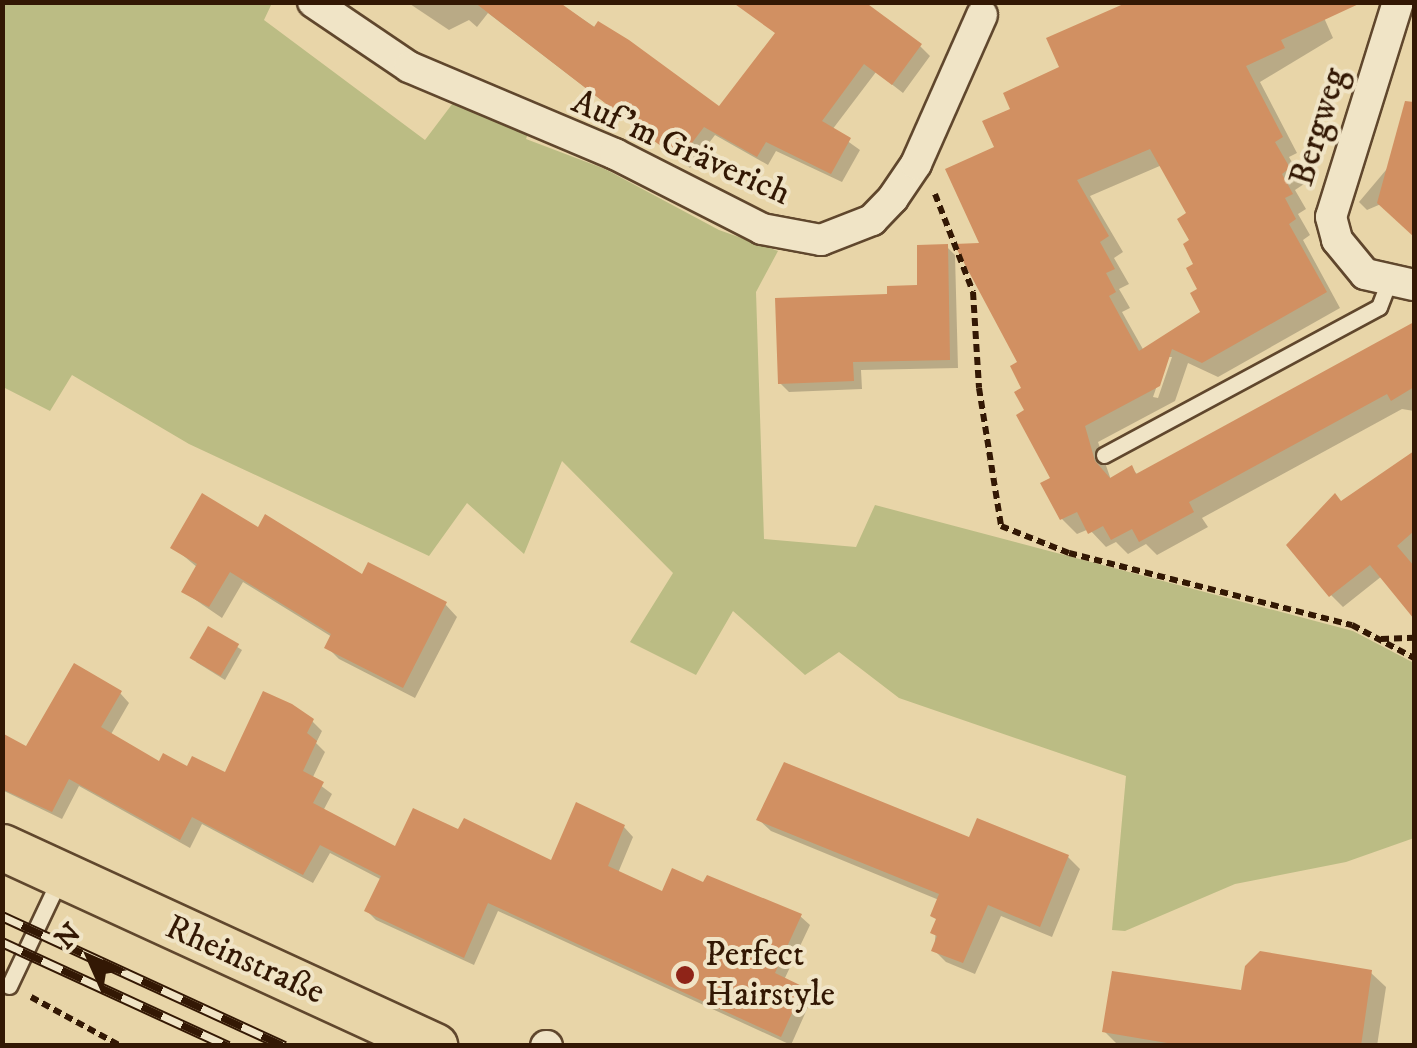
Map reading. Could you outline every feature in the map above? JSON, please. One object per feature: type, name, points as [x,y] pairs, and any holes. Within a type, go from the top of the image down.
[{"type":"main road","name":"Rheinstraße","points":[[2,847],[434,1046]]},
{"type":"street","name":"Auf'm Gräverich","points":[[313,2],[409,68],[615,154],[792,239],[834,238],[872,220],[916,164],[983,7]]},
{"type":"street","name":"Bergweg","points":[[1398,2],[1331,217],[1350,259],[1401,284]]},
{"type":"lane","points":[[1104,455],[1379,307],[1401,284]]},
{"type":"lane","points":[[9,986],[61,875]]},
{"type":"path","points":[[916,164],[929,178],[974,292],[979,388],[1001,526],[1068,552],[1265,600],[1380,639],[1414,658]]},
{"type":"path","points":[[1380,639],[1414,638]]},
{"type":"path","points":[[9,986],[121,1046]]},
{"type":"green space","points":[[2,3],[272,3],[264,20],[425,140],[456,99],[530,128],[526,139],[605,169],[719,230],[778,251],[756,292],[764,539],[856,547],[875,505],[1353,631],[1414,663],[1414,838],[1346,862],[1235,884],[1125,931],[1112,930],[1126,776],[899,698],[839,652],[805,675],[733,611],[696,675],[630,642],[673,573],[562,461],[524,554],[467,503],[429,556],[189,444],[72,375],[50,411],[3,387]]},
{"type":"building","points":[[474,2],[559,2],[594,27],[598,21],[629,40],[719,106],[775,33],[732,2],[865,2],[922,44],[892,85],[864,64],[822,121],[851,138],[831,174],[766,142],[757,157],[704,127],[679,160]]},
{"type":"building","points":[[1128,2],[1363,2],[1281,40],[1285,48],[1246,66],[1283,137],[1275,142],[1290,168],[1282,174],[1293,194],[1285,198],[1296,219],[1289,224],[1327,292],[1202,363],[1172,349],[1160,386],[1085,426],[1095,461],[1110,478],[1132,465],[1136,474],[1414,322],[1414,387],[1391,401],[1387,394],[1189,502],[1194,512],[1139,542],[1132,529],[1111,540],[1103,526],[1088,534],[1077,512],[1060,520],[1040,483],[1050,478],[1016,415],[1024,410],[1014,392],[1021,388],[1010,366],[1017,362],[954,244],[979,243],[945,169],[994,147],[982,121],[1010,109],[1003,93],[1059,67],[1046,38]],"holes":[[[1150,149],[1186,213],[1177,219],[1189,240],[1183,244],[1193,264],[1186,268],[1197,289],[1190,293],[1200,312],[1139,351],[1109,296],[1116,292],[1106,273],[1115,269],[1100,242],[1109,236],[1077,180]]]},
{"type":"building","points":[[1405,101],[1414,102],[1414,237],[1377,203]]},
{"type":"building","points":[[948,244],[950,360],[853,362],[854,381],[778,384],[775,298],[887,294],[887,286],[917,285],[917,245]]},
{"type":"building","points":[[1414,451],[1414,531],[1397,546],[1414,566],[1414,619],[1370,565],[1329,597],[1286,545],[1335,493],[1341,501]]},
{"type":"building","points":[[202,493],[258,527],[265,514],[362,574],[368,562],[447,602],[403,688],[324,648],[331,634],[230,572],[209,607],[181,592],[197,564],[170,548]]},
{"type":"building","points":[[208,626],[239,644],[221,676],[190,658]]},
{"type":"building","points":[[74,663],[122,691],[101,727],[159,761],[163,753],[187,766],[192,756],[225,772],[263,691],[292,704],[314,719],[307,733],[317,741],[303,771],[324,782],[313,803],[395,846],[413,808],[458,829],[464,818],[551,860],[576,802],[625,825],[608,866],[662,891],[672,868],[703,882],[707,875],[802,914],[775,973],[804,987],[781,1037],[488,903],[464,958],[364,911],[381,876],[320,845],[303,875],[192,817],[180,840],[69,779],[52,812],[2,789],[2,733],[26,746]]},
{"type":"building","points":[[784,762],[969,837],[977,818],[1069,855],[1040,927],[988,905],[963,963],[931,951],[937,936],[930,933],[936,919],[930,916],[939,894],[756,820]]},
{"type":"building","points":[[1260,951],[1372,970],[1361,1046],[1185,1046],[1102,1032],[1112,971],[1241,990],[1245,966]]},
{"type":"railway","points":[[2,916],[285,1046]]},
{"type":"railway","points":[[2,942],[228,1046]]},
{"type":"place","name":"Perfect Hairstyle","points":[[685,975]]}]
